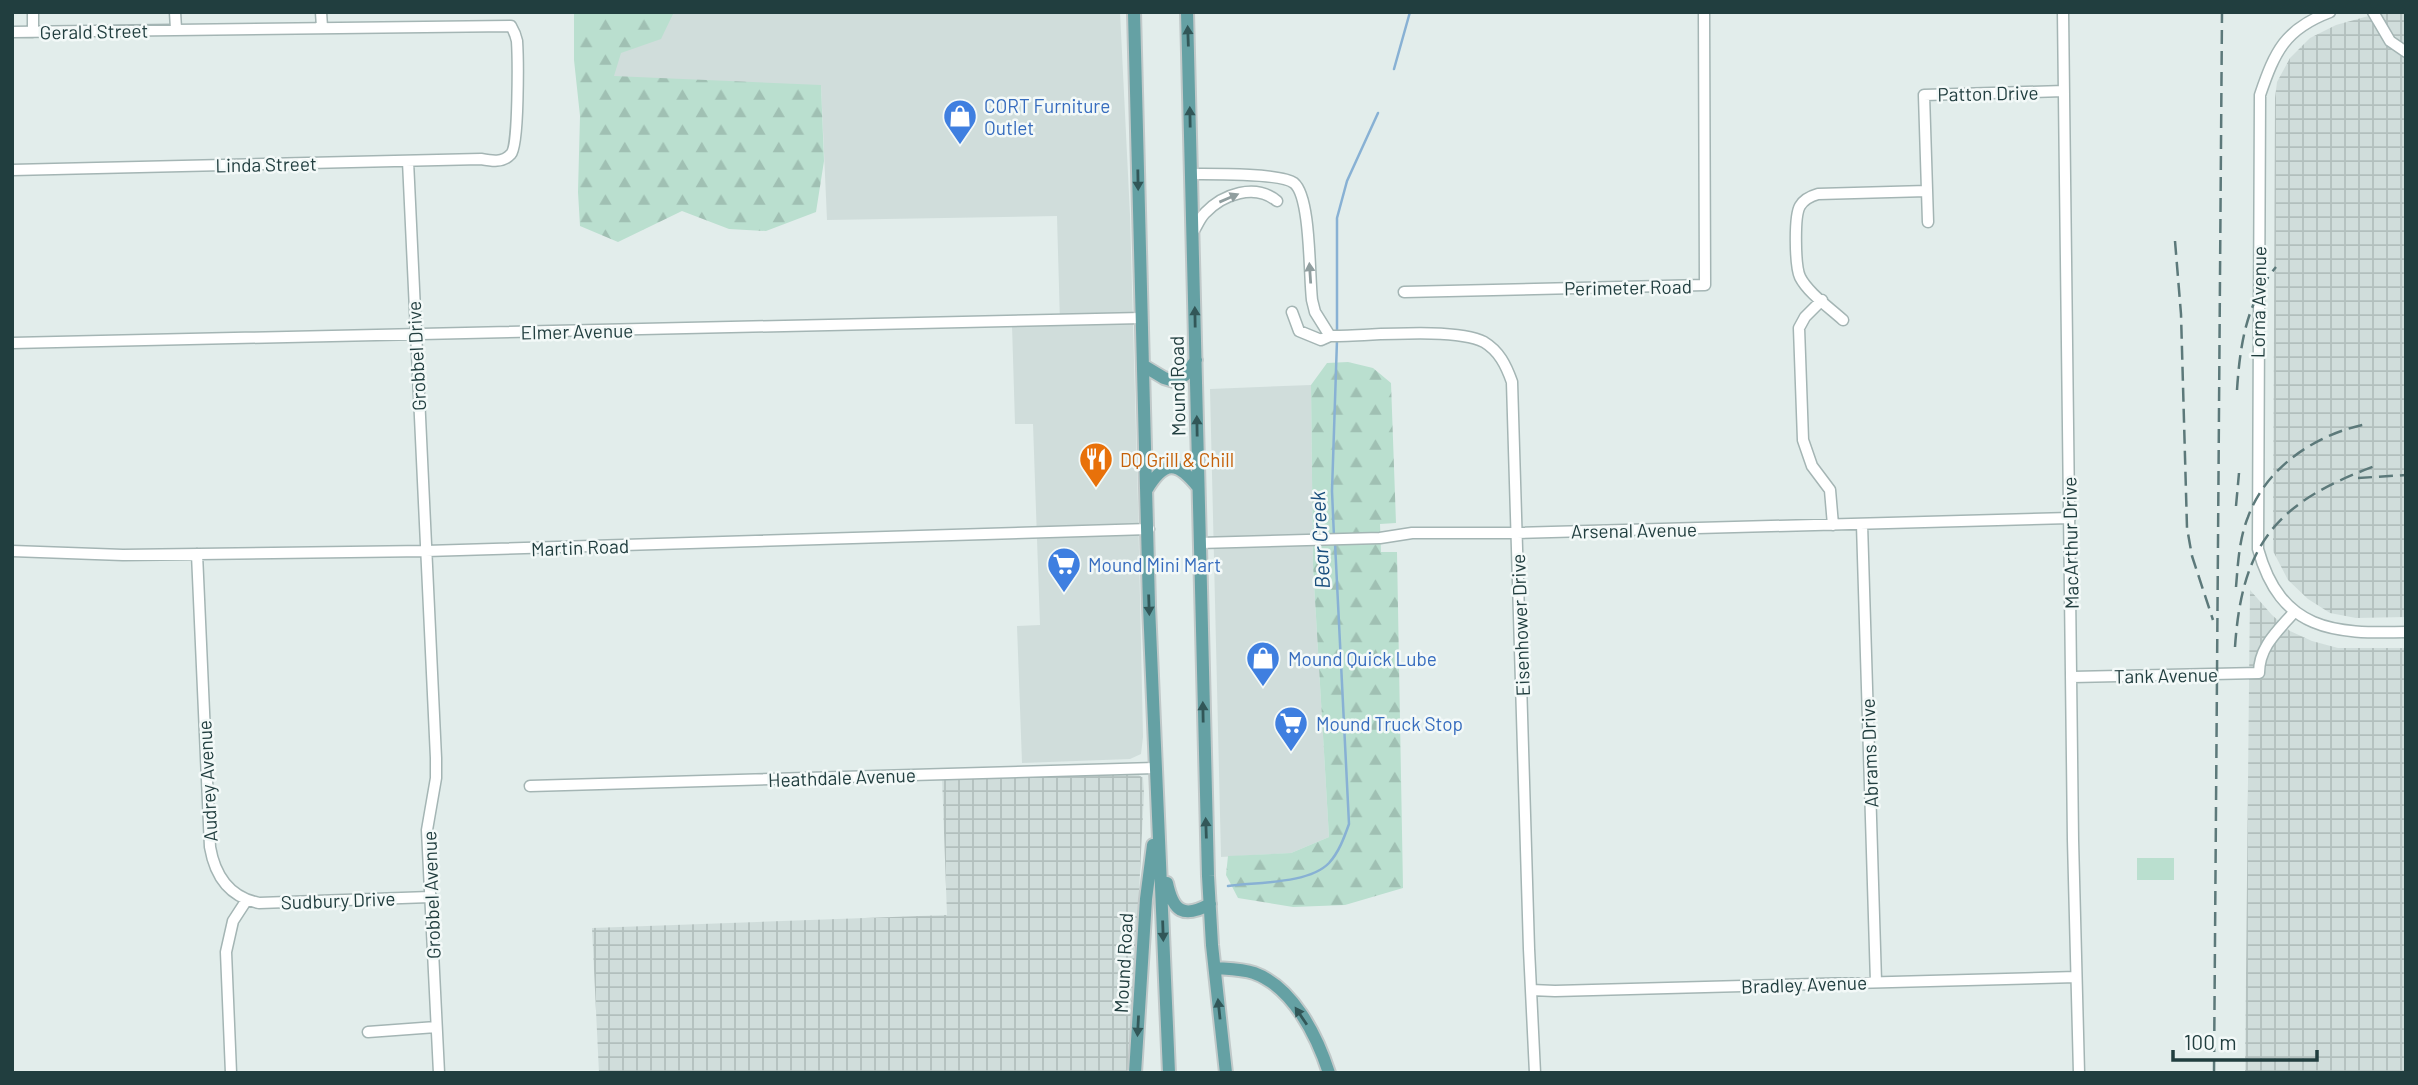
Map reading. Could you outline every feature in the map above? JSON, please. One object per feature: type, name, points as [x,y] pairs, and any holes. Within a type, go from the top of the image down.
[{"type":"main road","name":"Mound Road","points":[[1134,12],[1155,768],[1169,1073]]},
{"type":"main road","name":"Mound Road","points":[[1187,12],[1210,904],[1226,1073]]},
{"type":"main road","points":[[1144,366],[1174,381],[1185,375],[1196,360]]},
{"type":"main road","points":[[1147,489],[1158,472],[1171,467],[1180,468],[1198,487]]},
{"type":"main road","name":"Mound Road","points":[[1135,1073],[1146,899],[1158,814]]},
{"type":"main road","points":[[1159,845],[1170,898],[1177,908],[1184,912],[1196,912],[1210,904]]},
{"type":"main road","points":[[1215,968],[1255,974],[1281,990],[1307,1024],[1321,1050],[1329,1073]]},
{"type":"street","points":[[33,12],[33,32]]},
{"type":"street","points":[[175,12],[176,29]]},
{"type":"street","points":[[321,12],[322,27]]},
{"type":"street","name":"Perimeter Road","points":[[1404,292],[1705,285],[1704,12]]},
{"type":"street","name":"MacArthur Drive","points":[[2063,12],[2079,1073]]},
{"type":"street","name":"Lorna Avenue","points":[[2295,611],[2268,578],[2256,535],[2260,94],[2278,48],[2296,30],[2314,18],[2330,12]]},
{"type":"street","points":[[2373,12],[2390,41],[2406,52]]},
{"type":"street","name":"Gerald Street","points":[[12,32],[511,26],[517,41],[515,149]]},
{"type":"street","name":"Patton Drive","points":[[1928,222],[1924,95],[2064,91]]},
{"type":"street","name":"Linda Street","points":[[12,170],[481,159],[493,162],[504,160],[515,149]]},
{"type":"street","name":"Grobbel Drive","points":[[408,161],[426,551]]},
{"type":"street","points":[[1191,174],[1274,176],[1288,180],[1298,188],[1305,206],[1312,300],[1315,312],[1330,336]]},
{"type":"street","points":[[1192,233],[1205,213],[1222,199],[1256,191],[1277,201]]},
{"type":"street","points":[[1843,320],[1804,282],[1798,272],[1797,215],[1804,201],[1814,195],[1824,194],[1927,191]]},
{"type":"street","points":[[1822,300],[1805,317],[1799,328],[1801,425],[1808,459],[1830,490],[1833,525]]},
{"type":"street","name":"Eisenhower Drive","points":[[1292,312],[1296,326],[1305,335],[1321,340],[1330,336],[1437,334],[1465,337],[1486,343],[1502,358],[1508,371],[1514,392],[1535,1073]]},
{"type":"street","name":"Elmer Avenue","points":[[12,343],[1142,318]]},
{"type":"street","name":"Arsenal Avenue","points":[[1199,543],[1380,538],[1412,533],[1517,533],[2070,518]]},
{"type":"street","name":"Abrams Drive","points":[[1862,524],[1876,982]]},
{"type":"street","name":"Martin Road","points":[[12,551],[123,555],[426,551],[1149,529]]},
{"type":"street","name":"Grobbel Avenue","points":[[426,551],[436,758],[436,778],[426,830],[439,1073]]},
{"type":"street","name":"Audrey Avenue","points":[[197,554],[210,847],[213,862],[222,881],[232,893],[246,901]]},
{"type":"street","points":[[2295,611],[2321,626],[2337,630],[2361,633],[2406,632]]},
{"type":"street","name":"Tank Avenue","points":[[2072,677],[2259,673],[2261,656],[2267,643],[2295,611]]},
{"type":"street","name":"Heathdale Avenue","points":[[530,786],[1155,768]]},
{"type":"street","name":"Sudbury Drive","points":[[246,901],[296,903],[430,897]]},
{"type":"street","points":[[231,1073],[226,952],[233,921],[246,901]]},
{"type":"street","name":"Bradley Avenue","points":[[1531,990],[2076,977]]},
{"type":"street","points":[[368,1032],[436,1027]]},
{"type":"shaded area","points":[[590,12],[1120,12],[1130,215],[1143,737],[1141,754],[1130,759],[1022,763],[1017,626],[1040,625],[1033,424],[1015,424],[1012,325],[1060,323],[1057,216],[827,220],[821,85],[590,88]]},
{"type":"shaded area","points":[[2383,12],[2406,12],[2406,617],[2356,618],[2330,613],[2308,599],[2288,580],[2273,551],[2275,98],[2277,82],[2290,58],[2310,38],[2336,25]]},
{"type":"shaded area","points":[[1311,385],[1313,566],[1329,837],[1291,853],[1221,857],[1210,389]]},
{"type":"shaded area","points":[[2250,590],[2290,631],[2312,641],[2338,648],[2406,648],[2406,1073],[2245,1073]]},
{"type":"shaded area","points":[[1136,773],[1143,778],[1144,793],[1130,1073],[599,1073],[592,928],[947,915],[942,777]]},
{"type":"green space","points":[[574,12],[674,12],[661,39],[621,53],[614,76],[821,85],[824,161],[816,212],[766,231],[729,229],[682,211],[618,242],[580,226],[580,116],[574,60]]},
{"type":"green space","points":[[1348,362],[1373,368],[1391,383],[1396,523],[1380,524],[1381,552],[1397,552],[1403,888],[1345,905],[1293,907],[1238,898],[1226,875],[1228,856],[1291,853],[1329,837],[1313,566],[1311,385],[1327,363]]},
{"type":"green space","points":[[2137,858],[2174,858],[2174,880],[2137,880]]},
{"type":"waterway","name":"Bear Creek","points":[[1394,69],[1410,12]]},
{"type":"waterway","name":"Bear Creek","points":[[1337,334],[1337,218],[1347,181],[1378,113]]},
{"type":"waterway","name":"Bear Creek","points":[[1334,537],[1332,491],[1337,340]]},
{"type":"waterway","name":"Bear Creek","points":[[1228,886],[1296,878],[1320,870],[1336,854],[1349,824],[1335,543]]},
{"type":"railway","points":[[2214,1073],[2222,12]]},
{"type":"railway","points":[[2175,241],[2181,314],[2187,528],[2192,556],[2213,620]]},
{"type":"railway","points":[[2237,390],[2246,325],[2258,295],[2276,267]]},
{"type":"railway","points":[[2236,587],[2245,525],[2256,499],[2267,483],[2280,468],[2312,445],[2329,436],[2367,424]]},
{"type":"railway","points":[[2235,647],[2246,580],[2271,531],[2289,512],[2313,495],[2375,466]]},
{"type":"railway","points":[[2236,506],[2239,473]]},
{"type":"railway","points":[[2358,478],[2406,475]]},
{"type":"place","name":"CORT Furniture Outlet","points":[[960,146]]},
{"type":"place","name":"DQ Grill & Chill","points":[[1096,489]]},
{"type":"place","name":"Mound Mini Mart","points":[[1064,594]]},
{"type":"place","name":"Mound Quick Lube","points":[[1263,688]]},
{"type":"place","name":"Mound Truck Stop","points":[[1291,753]]}]
